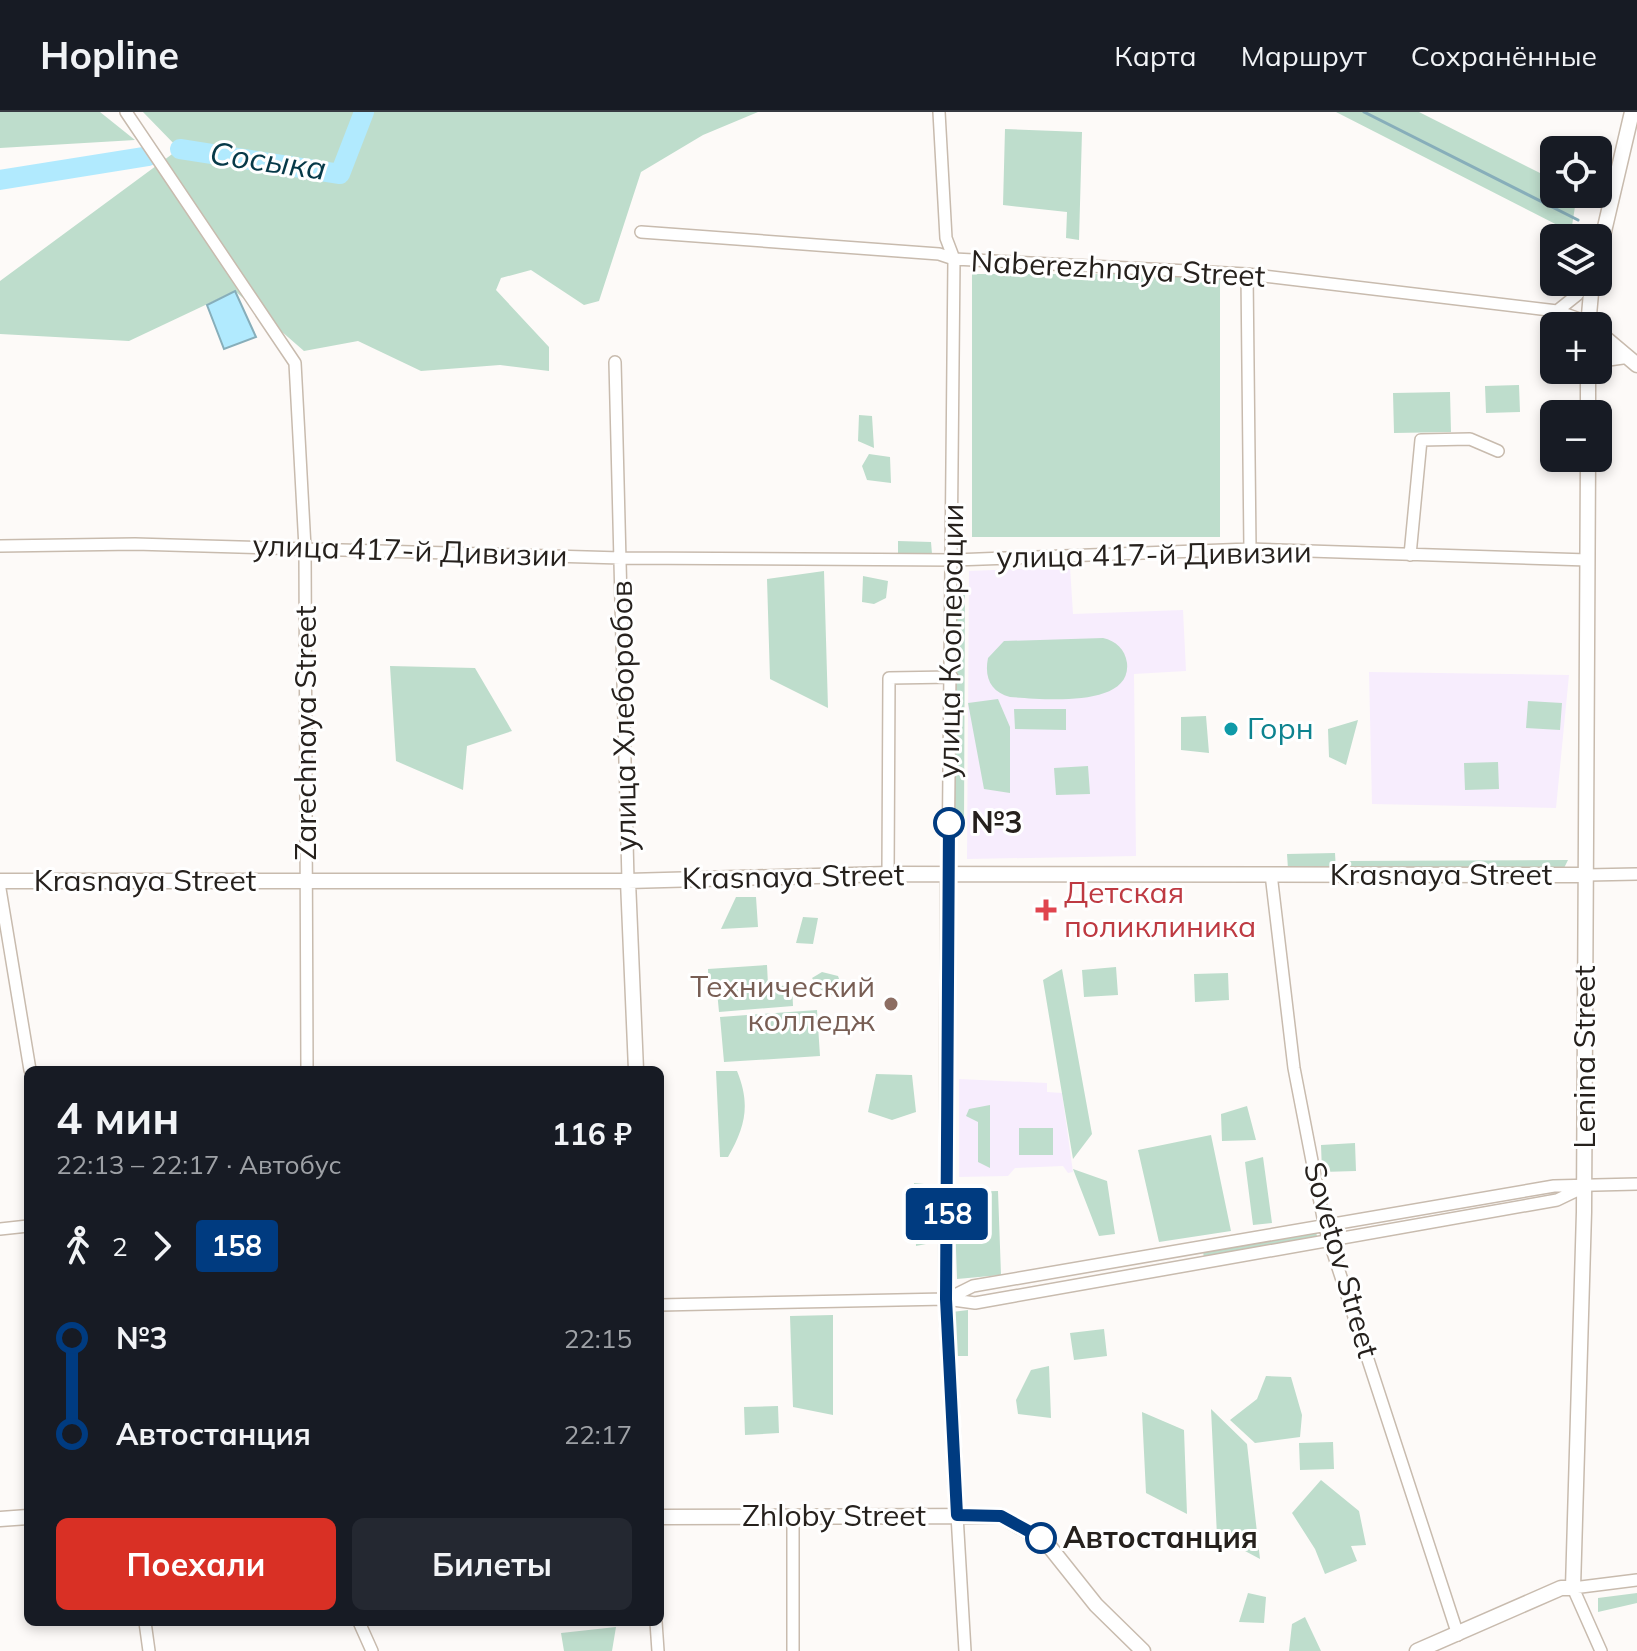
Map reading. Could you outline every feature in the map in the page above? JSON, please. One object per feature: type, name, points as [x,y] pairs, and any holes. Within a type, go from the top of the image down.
[{"type":"street","name":"Zarechnaya Street","points":[[126,112],[295,363],[305,548],[307,1066]]},
{"type":"street","name":"улица Кооперации","points":[[939,112],[946,238],[954,259],[946,1299],[965,1651]]},
{"type":"street","points":[[1606,224],[1632,112]]},
{"type":"street","name":"Naberezhnaya Street","points":[[641,232],[939,254],[954,259],[1247,274],[1557,311]]},
{"type":"street","points":[[1247,274],[1250,549]]},
{"type":"street","points":[[1557,311],[1576,296]]},
{"type":"street","name":"Naberezhnaya Street","points":[[1612,344],[1632,360]]},
{"type":"street","name":"улица Хлеборобов","points":[[615,362],[636,1066]]},
{"type":"street","points":[[1410,555],[1421,440],[1470,439],[1498,451]]},
{"type":"street","name":"Lenina Street","points":[[1588,472],[1584,1187],[1573,1588],[1601,1651]]},
{"type":"street","name":"улица 417-й Дивизии","points":[[0,546],[305,548],[621,558],[954,560],[1250,549],[1588,560]]},
{"type":"street","points":[[888,874],[889,678],[952,677]]},
{"type":"street","name":"Krasnaya Street","points":[[0,881],[628,881],[888,874],[1587,875]]},
{"type":"street","name":"Sovetov Street","points":[[1271,874],[1294,1068],[1325,1228],[1458,1635]]},
{"type":"street","points":[[1587,875],[1637,874]]},
{"type":"street","points":[[0,889],[29,1066]]},
{"type":"street","points":[[946,1299],[973,1286],[1325,1228],[1554,1186],[1637,1184]]},
{"type":"street","points":[[664,1305],[946,1299],[975,1303],[1557,1200],[1584,1187]]},
{"type":"street","points":[[0,1229],[24,1226]]},
{"type":"street","points":[[793,1516],[793,1651]]},
{"type":"street","name":"Zhloby Street","points":[[664,1517],[1001,1516],[1045,1541],[1096,1605],[1143,1651]]},
{"type":"street","points":[[0,1519],[24,1517]]},
{"type":"street","points":[[1417,1651],[1561,1588],[1637,1580]]},
{"type":"street","points":[[146,1626],[149,1651]]},
{"type":"street","points":[[361,1626],[372,1651]]},
{"type":"street","points":[[656,1626],[658,1651]]},
{"type":"shaded area","points":[[1070,567],[1073,614],[1183,610],[1186,671],[1134,674],[1136,856],[967,859],[969,571]]},
{"type":"shaded area","points":[[1369,672],[1569,675],[1556,808],[1372,804]]},
{"type":"shaded area","points":[[959,1079],[1047,1083],[1047,1092],[1062,1093],[1073,1172],[1068,1173],[1063,1166],[1015,1168],[1008,1176],[959,1177]]},
{"type":"green space","points":[[0,112],[100,112],[135,140],[0,148]]},
{"type":"green space","points":[[143,112],[758,112],[703,135],[641,172],[599,301],[584,305],[531,270],[501,278],[496,290],[549,347],[549,371],[500,365],[421,371],[358,341],[304,351],[235,291],[129,341],[0,334],[0,281],[179,149]]},
{"type":"green space","points":[[1336,112],[1419,112],[1540,173],[1540,208],[1575,208],[1572,224],[1555,224]]},
{"type":"green space","points":[[1005,129],[1082,132],[1079,240],[1066,238],[1067,212],[1003,205]]},
{"type":"green space","points":[[972,274],[1220,274],[1220,537],[972,537]]},
{"type":"green space","points":[[1519,385],[1520,412],[1486,413],[1485,386]]},
{"type":"green space","points":[[1450,392],[1451,432],[1394,433],[1393,393]]},
{"type":"green space","points":[[859,415],[872,416],[874,448],[858,441]]},
{"type":"green space","points":[[869,454],[890,457],[891,483],[867,480],[862,466]]},
{"type":"green space","points":[[898,541],[931,542],[932,554],[898,553]]},
{"type":"green space","points":[[824,571],[828,708],[770,679],[767,579]]},
{"type":"green space","points":[[863,576],[888,581],[886,598],[874,604],[862,602]]},
{"type":"green space","points":[[965,583],[964,827],[954,824],[957,584]]},
{"type":"green space","points":[[1103,638],[1119,646],[1127,663],[1125,678],[1115,688],[1100,694],[1062,699],[1010,697],[998,692],[988,678],[988,658],[1004,641]]},
{"type":"green space","points":[[390,666],[475,668],[512,731],[467,746],[463,790],[396,761]]},
{"type":"green space","points":[[998,699],[1010,727],[1010,793],[984,789],[968,703]]},
{"type":"green space","points":[[1528,701],[1562,703],[1560,730],[1526,728]]},
{"type":"green space","points":[[1014,709],[1066,709],[1066,730],[1015,729]]},
{"type":"green space","points":[[1206,716],[1209,753],[1181,750],[1181,717]]},
{"type":"green space","points":[[1358,720],[1346,765],[1329,757],[1328,729]]},
{"type":"green space","points":[[1498,762],[1499,789],[1465,790],[1464,763]]},
{"type":"green space","points":[[1088,766],[1090,794],[1056,795],[1054,768]]},
{"type":"green space","points":[[1335,853],[1336,871],[1288,869],[1287,854]]},
{"type":"green space","points":[[1568,860],[1563,870],[1345,869],[1344,861]]},
{"type":"green space","points":[[736,897],[756,897],[758,927],[721,929]]},
{"type":"green space","points":[[803,917],[818,918],[813,944],[796,943]]},
{"type":"green space","points":[[767,965],[768,985],[709,990],[708,969]]},
{"type":"green space","points":[[1116,967],[1118,995],[1084,997],[1082,970]]},
{"type":"green space","points":[[1062,969],[1092,1134],[1073,1159],[1043,980]]},
{"type":"green space","points":[[822,972],[838,976],[843,990],[834,996],[821,990],[812,978]]},
{"type":"green space","points":[[1228,973],[1229,1000],[1195,1002],[1194,974]]},
{"type":"green space","points":[[792,985],[793,1006],[719,1012],[717,991]]},
{"type":"green space","points":[[817,1010],[820,1056],[724,1062],[720,1017]]},
{"type":"green space","points":[[716,1071],[737,1071],[744,1095],[742,1126],[728,1157],[720,1157]]},
{"type":"green space","points":[[876,1074],[912,1075],[916,1112],[892,1120],[868,1112]]},
{"type":"green space","points":[[990,1105],[990,1168],[978,1162],[978,1122],[966,1116],[969,1109]]},
{"type":"green space","points":[[1247,1106],[1256,1140],[1222,1141],[1221,1114]]},
{"type":"green space","points":[[1019,1128],[1053,1128],[1053,1155],[1019,1155]]},
{"type":"green space","points":[[1211,1135],[1231,1231],[1159,1242],[1138,1150]]},
{"type":"green space","points":[[1355,1143],[1356,1171],[1322,1172],[1321,1145]]},
{"type":"green space","points":[[1263,1157],[1272,1223],[1253,1225],[1245,1162]]},
{"type":"green space","points":[[1073,1169],[1107,1181],[1115,1234],[1099,1236]]},
{"type":"green space","points":[[914,1183],[924,1184],[926,1244],[916,1246]]},
{"type":"green space","points":[[998,1191],[1001,1275],[957,1279],[954,1192]]},
{"type":"green space","points":[[1316,1232],[1318,1240],[1204,1260],[1203,1250]]},
{"type":"green space","points":[[968,1310],[968,1356],[953,1356],[952,1312]]},
{"type":"green space","points":[[833,1315],[833,1415],[793,1407],[790,1316]]},
{"type":"green space","points":[[1104,1329],[1107,1356],[1074,1360],[1070,1333]]},
{"type":"green space","points":[[1049,1366],[1051,1418],[1018,1414],[1016,1400],[1031,1370]]},
{"type":"green space","points":[[1266,1376],[1291,1377],[1302,1415],[1300,1437],[1255,1443],[1230,1420],[1257,1399]]},
{"type":"green space","points":[[778,1406],[779,1433],[745,1435],[744,1407]]},
{"type":"green space","points":[[1211,1409],[1247,1444],[1260,1559],[1217,1536]]},
{"type":"green space","points":[[1142,1412],[1184,1430],[1187,1514],[1146,1493]]},
{"type":"green space","points":[[1333,1442],[1334,1469],[1300,1470],[1299,1443]]},
{"type":"green space","points":[[1321,1480],[1359,1511],[1366,1545],[1351,1546],[1357,1561],[1325,1574],[1315,1549],[1292,1513]]},
{"type":"green space","points":[[1248,1593],[1266,1597],[1264,1623],[1239,1622]]},
{"type":"green space","points":[[1637,1593],[1637,1603],[1598,1612],[1598,1598]]},
{"type":"green space","points":[[1305,1617],[1321,1651],[1289,1651],[1292,1624]]},
{"type":"green space","points":[[616,1627],[612,1651],[564,1651],[561,1633]]},
{"type":"water","points":[[235,291],[256,337],[224,349],[207,305]]},
{"type":"waterway","name":"Сосыка","points":[[180,149],[340,174],[364,112]]},
{"type":"waterway","points":[[1364,112],[1578,220]]},
{"type":"waterway","name":"Сосыка","points":[[0,180],[149,156]]},
{"type":"bus line","name":"158","points":[[949,823],[946,1299],[957,1515],[1001,1516],[1041,1538]]},
{"type":"place","name":"Горн","points":[[1231,729]]},
{"type":"place","name":"№3","points":[[949,823]]},
{"type":"place","name":"Детская поликлиника","points":[[1046,910]]},
{"type":"place","name":"Технический колледж","points":[[891,1004]]},
{"type":"place","name":"Автостанция","points":[[1041,1538]]}]
